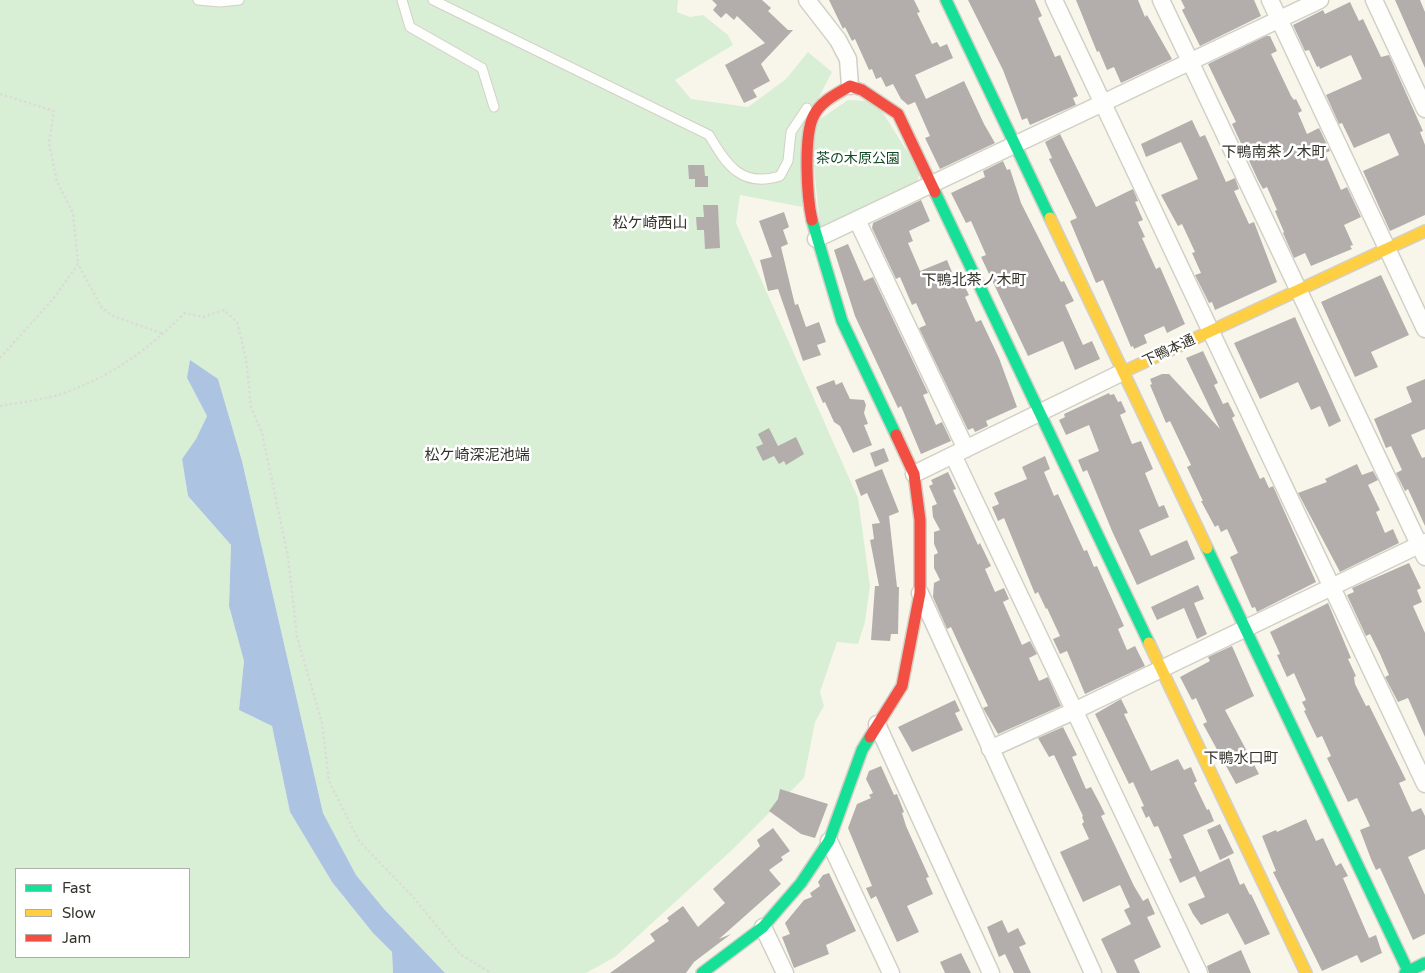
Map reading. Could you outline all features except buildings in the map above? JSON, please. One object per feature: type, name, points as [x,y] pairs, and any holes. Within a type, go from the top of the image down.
[{"type":"street","points":[[808,0],[838,40],[848,59],[850,86]]},
{"type":"street","points":[[946,0],[1407,972],[1425,963]]},
{"type":"street","points":[[1054,0],[1425,784]]},
{"type":"street","points":[[990,749],[1074,711],[1331,586],[1423,548],[1161,0]]},
{"type":"street","points":[[1270,0],[1425,329]]},
{"type":"street","points":[[816,239],[1320,0]]},
{"type":"street","points":[[1374,0],[1425,108]]},
{"type":"street","points":[[702,973],[763,927],[801,883],[828,841],[862,750],[902,686],[920,593],[920,520],[914,474],[842,321],[816,239],[808,203],[808,140],[813,116],[822,103],[850,86]]},
{"type":"street","points":[[850,86],[868,94],[898,114],[930,185],[1306,973]]},
{"type":"street","points":[[857,220],[1074,711],[1199,973]]},
{"type":"street","name":"下鴨本通","points":[[914,474],[1123,372],[1425,231]]},
{"type":"street","points":[[920,593],[1093,973]]},
{"type":"street","points":[[877,724],[991,973]]},
{"type":"street","points":[[828,841],[891,973]]},
{"type":"street","points":[[763,927],[785,973]]},
{"type":"lane","points":[[198,0],[220,2],[239,0]]},
{"type":"lane","points":[[402,0],[410,26],[482,68],[494,107]]},
{"type":"lane","points":[[433,0],[709,135],[725,162],[743,176],[763,182],[780,176],[788,161],[791,132],[804,110],[814,101],[822,103]]},
{"type":"path","points":[[0,94],[54,111],[49,143],[57,182],[73,212],[78,264],[102,308],[113,316],[164,334]]},
{"type":"path","points":[[0,358],[53,299],[78,264]]},
{"type":"path","points":[[0,406],[62,394],[115,371],[164,334],[185,313],[203,317],[224,310],[237,322],[246,359],[251,407],[262,433],[288,557],[297,637],[322,723],[328,781],[359,841],[414,898],[460,954],[490,973]]},
{"type":"green space","points":[[0,0],[678,0],[677,12],[690,17],[703,15],[728,35],[733,45],[675,80],[691,99],[748,107],[786,79],[808,52],[832,72],[807,120],[802,207],[740,195],[736,223],[858,498],[870,586],[865,622],[858,644],[837,642],[820,692],[824,706],[815,722],[804,778],[732,850],[615,957],[586,973],[445,973],[384,909],[356,875],[323,813],[242,461],[218,379],[187,378],[207,416],[196,439],[182,459],[188,496],[231,545],[229,606],[244,661],[239,710],[272,726],[290,812],[332,882],[373,933],[392,952],[393,973],[0,973]]},
{"type":"green space","name":"茶の木原公園","points":[[848,100],[868,101],[880,108],[920,172],[916,186],[828,230],[820,225],[810,126]]},
{"type":"water","points":[[190,360],[218,379],[242,461],[323,813],[356,875],[384,909],[445,973],[393,973],[392,952],[373,933],[332,882],[290,812],[272,726],[239,710],[244,661],[229,606],[231,545],[188,496],[182,459],[196,439],[207,416],[187,378]]},
{"type":"traffic: fast","points":[[946,0],[1050,218]]},
{"type":"traffic: fast","points":[[935,192],[1149,643]]},
{"type":"traffic: fast","points":[[812,220],[842,321],[896,435]]},
{"type":"traffic: fast","points":[[1207,548],[1409,973]]},
{"type":"traffic: fast","points":[[702,973],[763,927],[801,883],[829,841],[862,750],[870,737]]},
{"type":"traffic: fast","points":[[1405,973],[1425,963]]},
{"type":"traffic: slow","points":[[1050,218],[1207,548]]},
{"type":"traffic: slow","points":[[1123,372],[1425,231]]},
{"type":"traffic: slow","points":[[1149,643],[1306,973]]},
{"type":"traffic: jam","points":[[812,220],[807,167],[808,137],[811,124],[814,115],[821,106],[850,86],[862,90],[898,114],[935,192]]},
{"type":"traffic: jam","points":[[870,737],[902,686],[920,593],[920,520],[914,474],[896,435]]},
{"type":"district","name":"下鴨南茶ノ木町","points":[[1274,153]]},
{"type":"district","name":"松ケ崎西山","points":[[650,224]]},
{"type":"district","name":"下鴨北茶ノ木町","points":[[974,281]]},
{"type":"district","name":"松ケ崎深泥池端","points":[[477,456]]},
{"type":"district","name":"下鴨水口町","points":[[1241,759]]}]
